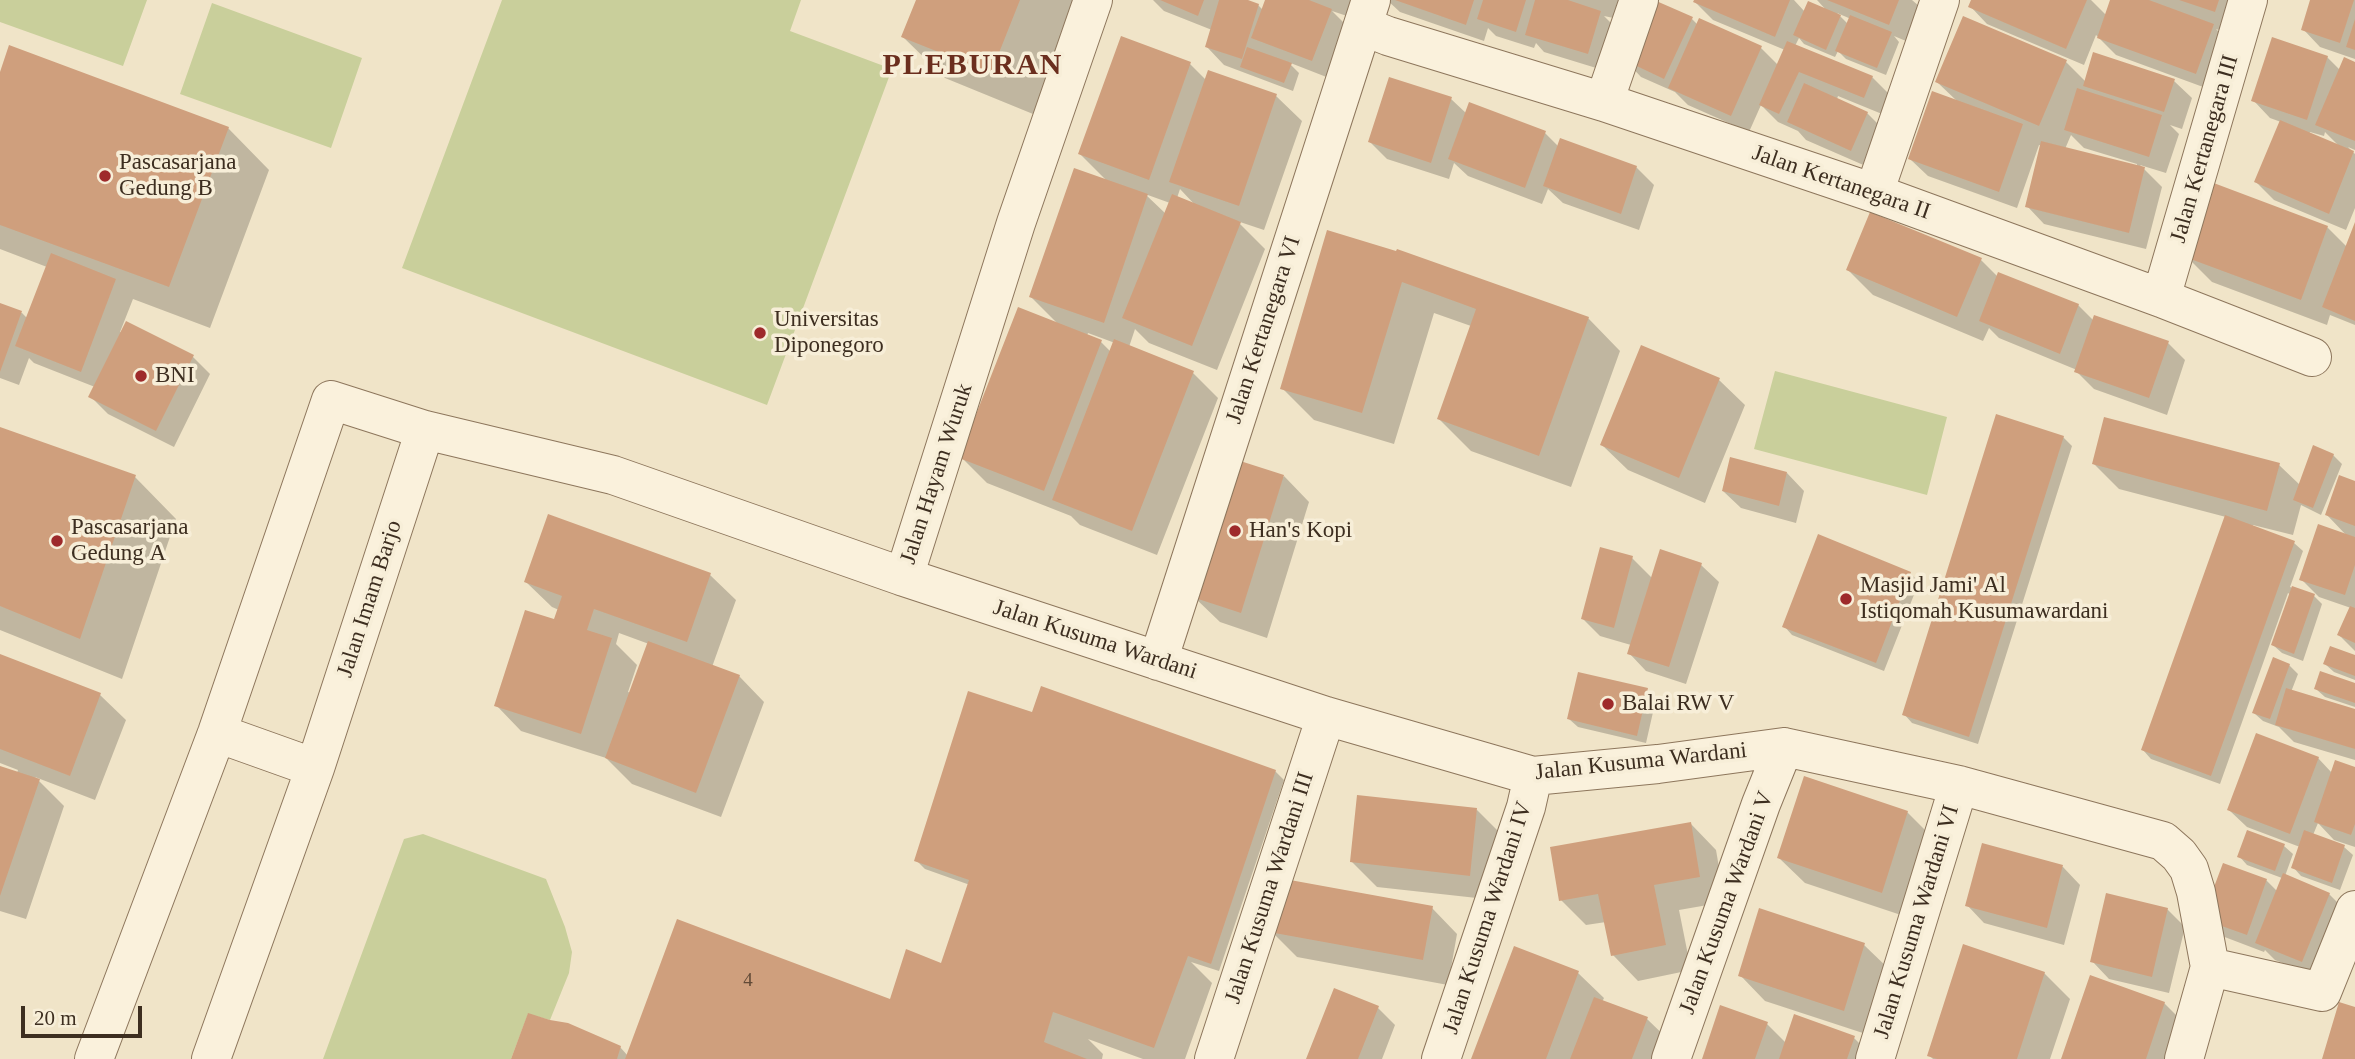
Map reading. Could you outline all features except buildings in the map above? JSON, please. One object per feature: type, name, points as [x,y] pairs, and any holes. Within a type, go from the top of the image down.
[{"type":"street","name":"Jalan Hayam Wuruk","points":[[217,733],[331,400],[425,430],[614,475],[904,577],[1016,223],[1093,0]]},
{"type":"street","points":[[1604,102],[1639,0]]},
{"type":"street","points":[[1874,193],[1940,0]]},
{"type":"street","name":"Jalan Kertanegara III","points":[[2161,298],[2248,0]]},
{"type":"street","name":"Jalan Kertanegara II","points":[[1367,13],[1388,36],[1604,102],[1874,193],[2161,298],[2312,357]]},
{"type":"street","name":"Jalan Kertanegara VI","points":[[1158,661],[1367,13]]},
{"type":"street","name":"Jalan Imam Barjo","points":[[211,1059],[315,768],[425,430]]},
{"type":"street","name":"Jalan Kusuma Wardani","points":[[904,577],[1326,716],[1533,776],[1658,764],[1784,747],[1959,785],[2163,841],[2179,855],[2189,869],[2210,967],[2184,1059]]},
{"type":"street","name":"Jalan Kusuma Wardani III","points":[[1214,1059],[1326,716]]},
{"type":"street","points":[[93,1059],[217,733],[315,768]]},
{"type":"street","name":"Jalan Kusuma Wardani V","points":[[1671,1059],[1761,804],[1784,747]]},
{"type":"street","name":"Jalan Kusuma Wardani IV","points":[[1441,1059],[1526,807],[1533,776]]},
{"type":"street","name":"Jalan Kusuma Wardani VI","points":[[1875,1059],[1959,785]]},
{"type":"street","points":[[2210,967],[2322,992],[2355,910]]},
{"type":"green space","points":[[0,0],[147,0],[123,66],[0,22]]},
{"type":"green space","points":[[502,0],[801,0],[790,31],[892,69],[767,405],[402,268]]},
{"type":"green space","points":[[212,3],[362,58],[331,148],[180,94]]},
{"type":"green space","points":[[1775,371],[1947,417],[1927,495],[1754,449]]},
{"type":"green space","points":[[423,834],[546,879],[572,952],[569,973],[550,1020],[528,1014],[511,1059],[323,1059],[404,839]]},
{"type":"place","name":"Pascasarjana Gedung B","points":[[105,176]]},
{"type":"place","name":"Universitas Diponegoro","points":[[760,333]]},
{"type":"place","name":"BNI","points":[[141,376]]},
{"type":"place","name":"Han's Kopi","points":[[1235,531]]},
{"type":"place","name":"Pascasarjana Gedung A","points":[[57,541]]},
{"type":"place","name":"Masjid Jami' Al Istiqomah Kusumawardani","points":[[1846,599]]},
{"type":"place","name":"Balai RW V","points":[[1608,704]]},
{"type":"district","name":"PLEBURAN","points":[[973,66]]}]
